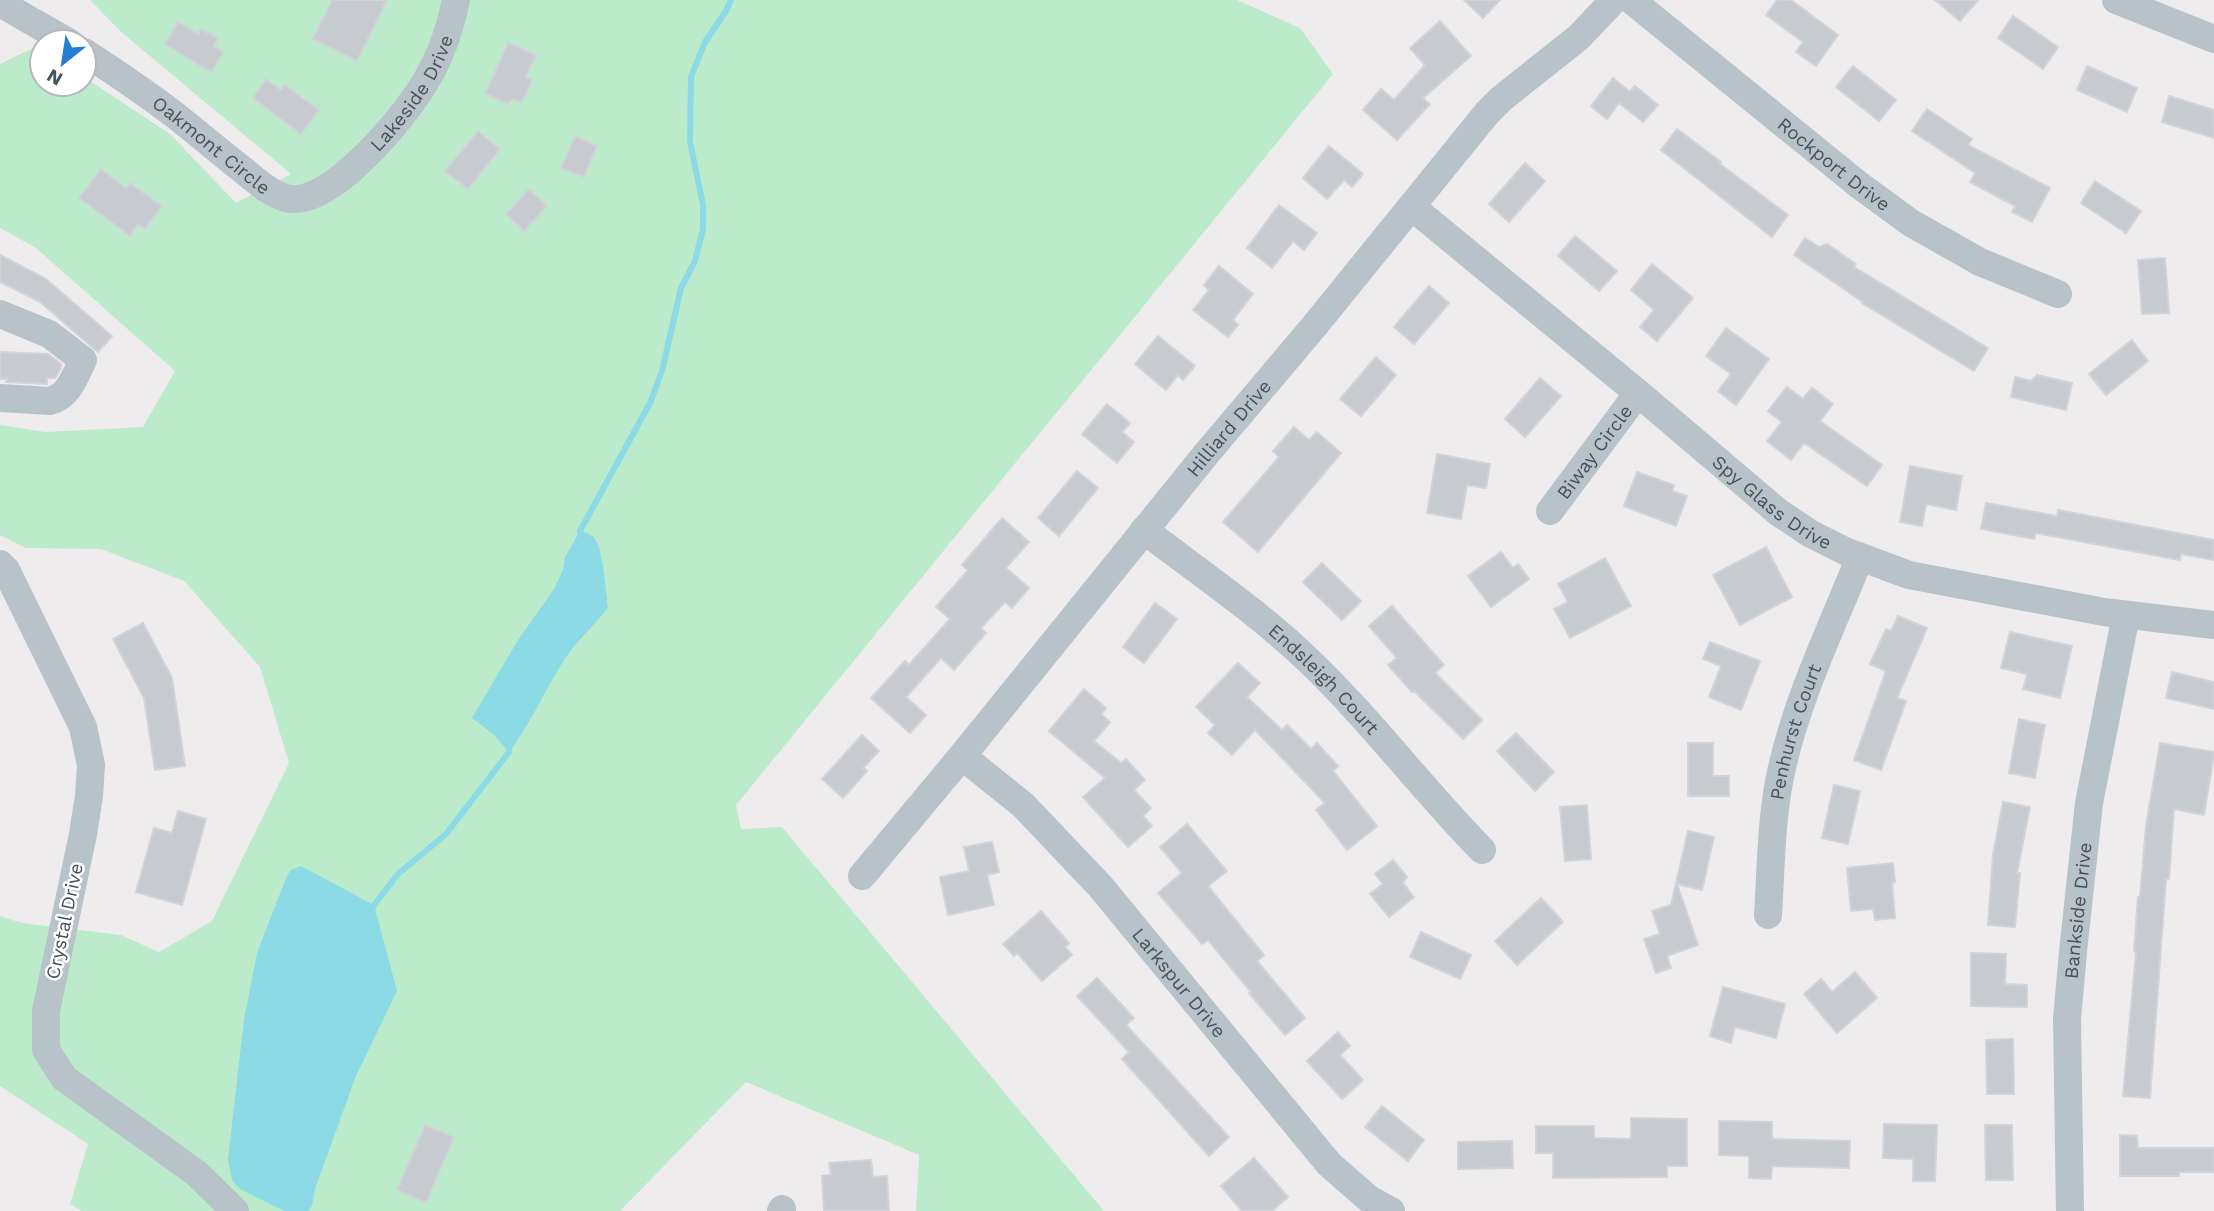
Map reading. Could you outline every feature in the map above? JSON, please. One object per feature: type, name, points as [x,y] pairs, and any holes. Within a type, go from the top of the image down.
[{"type":"street","name":"Lakeside Drive","points":[[345,174],[378,145],[424,85],[451,24],[456,0]]},
{"type":"street","name":"Hilliard Drive","points":[[862,876],[1487,113],[1579,37],[1614,0]]},
{"type":"street","name":"Rockport Drive","points":[[1631,0],[1859,185],[1911,223],[1980,262],[2058,294]]},
{"type":"street","points":[[2116,0],[2214,39]]},
{"type":"street","points":[[0,3],[44,28]]},
{"type":"street","name":"Oakmont Circle","points":[[98,61],[173,114],[272,192],[288,199],[304,199],[321,193],[345,174]]},
{"type":"street","name":"Spy Glass Drive","points":[[1412,206],[1778,512],[1811,534],[1860,557],[1909,575],[2126,615],[2214,625]]},
{"type":"street","points":[[0,314],[49,334],[83,360],[64,395],[57,400],[0,398]]},
{"type":"street","name":"Biway Circle","points":[[1550,511],[1638,393]]},
{"type":"street","name":"Endsleigh Court","points":[[1144,530],[1252,612],[1310,661],[1353,705],[1482,850]]},
{"type":"street","name":"Penhurst Court","points":[[1768,915],[1780,774],[1800,706],[1860,557]]},
{"type":"street","name":"Crystal Drive","points":[[0,564],[6,570],[83,727],[91,765],[83,834],[46,1011],[46,1050],[64,1078],[196,1173],[235,1211]]},
{"type":"street","name":"Bankside Drive","points":[[2070,1211],[2067,1019],[2073,952],[2089,803],[2126,615]]},
{"type":"street","name":"Larkspur Drive","points":[[962,756],[1023,805],[1100,886],[1329,1164],[1369,1199],[1391,1211]]},
{"type":"green space","points":[[90,0],[1237,0],[1300,28],[1333,74],[736,805],[741,829],[782,827],[1104,1211],[916,1211],[919,1155],[746,1082],[620,1211],[82,1211],[70,1204],[88,1144],[0,1086],[0,916],[22,923],[121,935],[159,952],[212,921],[289,763],[260,667],[184,581],[101,549],[26,548],[0,535],[0,425],[45,432],[143,427],[175,371],[36,248],[0,228],[0,64],[28,50],[28,98],[98,98],[98,86],[170,134],[236,203],[291,174],[119,30]]},
{"type":"water","points":[[580,531],[592,536],[598,545],[608,608],[563,661],[509,752],[493,734],[472,718],[518,640],[554,589],[563,570],[565,557]]},
{"type":"water","points":[[301,866],[374,905],[397,991],[356,1076],[315,1189],[312,1206],[308,1211],[284,1211],[240,1189],[232,1180],[228,1159],[244,1019],[257,953],[286,878],[291,870]]},
{"type":"building","points":[[332,0],[387,0],[357,61],[313,39]]},
{"type":"building","points":[[1464,0],[1500,0],[1483,18]]},
{"type":"building","points":[[1777,0],[1791,0],[1838,35],[1816,66],[1796,52],[1803,42],[1766,15]]},
{"type":"building","points":[[1935,0],[1978,0],[1960,21]]},
{"type":"building","points":[[2013,16],[2058,47],[2043,69],[1998,38]]},
{"type":"building","points":[[1440,21],[1471,56],[1423,98],[1430,104],[1397,140],[1363,110],[1381,89],[1394,100],[1425,65],[1410,48]]},
{"type":"building","points":[[178,22],[198,34],[201,29],[218,38],[214,46],[223,52],[211,72],[165,44]]},
{"type":"building","points":[[508,43],[536,55],[526,77],[532,80],[522,103],[513,99],[508,104],[485,94]]},
{"type":"building","points":[[1853,66],[1896,100],[1879,121],[1836,87]]},
{"type":"building","points":[[2087,66],[2137,88],[2127,112],[2077,90]]},
{"type":"building","points":[[1613,78],[1630,92],[1635,86],[1658,105],[1643,122],[1619,103],[1607,119],[1591,106]]},
{"type":"building","points":[[266,79],[281,90],[285,85],[319,110],[301,134],[253,98]]},
{"type":"building","points":[[2169,96],[2214,110],[2214,138],[2162,122]]},
{"type":"building","points":[[1927,109],[1972,139],[1968,145],[2050,188],[2032,222],[2012,212],[2015,206],[1970,182],[1975,173],[1912,131]]},
{"type":"building","points":[[1677,129],[1788,215],[1772,237],[1661,150]]},
{"type":"building","points":[[478,131],[500,149],[468,189],[445,171]]},
{"type":"building","points":[[575,136],[597,146],[584,177],[561,168]]},
{"type":"building","points":[[1329,146],[1363,174],[1352,187],[1344,180],[1327,199],[1303,178]]},
{"type":"building","points":[[1525,163],[1545,181],[1509,222],[1489,204]]},
{"type":"building","points":[[101,169],[126,188],[130,183],[162,206],[145,229],[138,224],[130,236],[79,198]]},
{"type":"building","points":[[2095,181],[2141,211],[2126,233],[2081,203]]},
{"type":"building","points":[[529,189],[547,206],[524,231],[506,214]]},
{"type":"building","points":[[1279,205],[1317,233],[1304,250],[1293,241],[1272,268],[1247,248]]},
{"type":"building","points":[[1575,236],[1617,271],[1599,291],[1558,256]]},
{"type":"building","points":[[1805,238],[1819,247],[1827,244],[1856,264],[1854,267],[1988,348],[1974,371],[1862,303],[1794,255]]},
{"type":"building","points":[[0,255],[46,279],[112,336],[98,352],[40,302],[0,282]]},
{"type":"building","points":[[2165,258],[2169,313],[2142,314],[2138,260]]},
{"type":"building","points":[[1652,264],[1693,298],[1657,341],[1640,327],[1654,310],[1631,290]]},
{"type":"building","points":[[1219,266],[1253,294],[1233,320],[1238,325],[1228,337],[1193,310],[1209,290],[1204,285]]},
{"type":"building","points":[[1429,286],[1449,303],[1414,344],[1394,327]]},
{"type":"building","points":[[1726,328],[1769,359],[1736,405],[1718,391],[1731,374],[1706,356]]},
{"type":"building","points":[[1158,336],[1195,366],[1183,380],[1178,375],[1166,390],[1135,364]]},
{"type":"building","points":[[2132,340],[2148,361],[2106,395],[2089,374]]},
{"type":"building","points":[[0,352],[48,354],[61,364],[61,368],[55,378],[47,378],[47,384],[6,382],[7,379],[0,379]]},
{"type":"building","points":[[1376,357],[1396,375],[1361,416],[1340,399]]},
{"type":"building","points":[[2037,375],[2072,383],[2066,410],[2011,397],[2015,377],[2031,381]]},
{"type":"building","points":[[1540,378],[1561,396],[1525,437],[1505,419]]},
{"type":"building","points":[[1787,387],[1803,399],[1812,388],[1833,404],[1820,421],[1882,465],[1867,486],[1804,443],[1791,460],[1767,441],[1782,422],[1768,411]]},
{"type":"building","points":[[1107,404],[1130,423],[1122,432],[1134,442],[1117,463],[1082,434]]},
{"type":"building","points":[[1294,427],[1309,440],[1317,432],[1341,453],[1258,552],[1223,522],[1279,457],[1273,451]]},
{"type":"building","points":[[1437,454],[1490,464],[1486,488],[1467,485],[1461,519],[1427,513]]},
{"type":"building","points":[[1910,466],[1962,476],[1956,510],[1926,504],[1922,526],[1900,522]]},
{"type":"building","points":[[1077,471],[1098,488],[1059,536],[1038,518]]},
{"type":"building","points":[[1637,472],[1674,485],[1672,491],[1687,496],[1676,526],[1624,506]]},
{"type":"building","points":[[1986,503],[2057,516],[2058,510],[2214,540],[2214,560],[2181,554],[2180,560],[2036,533],[2034,539],[1981,529]]},
{"type":"building","points":[[1002,518],[1029,542],[1006,568],[1029,588],[1012,608],[1005,602],[981,628],[986,633],[954,670],[941,658],[906,697],[926,715],[910,733],[871,698],[905,661],[909,665],[950,619],[936,607],[968,570],[962,565]]},
{"type":"building","points":[[1766,547],[1792,597],[1740,625],[1713,575]]},
{"type":"building","points":[[1501,552],[1513,568],[1518,564],[1529,579],[1491,607],[1468,576]]},
{"type":"building","points":[[1605,558],[1631,606],[1570,638],[1554,609],[1568,602],[1558,584]]},
{"type":"building","points":[[1322,563],[1361,601],[1342,620],[1303,582]]},
{"type":"building","points":[[1155,603],[1177,619],[1144,663],[1123,647]]},
{"type":"building","points":[[1392,606],[1444,665],[1435,673],[1482,720],[1463,739],[1412,692],[1388,665],[1397,658],[1369,626]]},
{"type":"building","points":[[1898,616],[1927,628],[1897,698],[1906,701],[1881,770],[1854,760],[1886,671],[1870,664],[1886,629],[1891,631]]},
{"type":"building","points":[[143,623],[172,678],[185,766],[155,770],[144,698],[113,639]]},
{"type":"building","points":[[2010,632],[2072,646],[2060,698],[2023,689],[2027,674],[2001,668]]},
{"type":"building","points":[[1710,642],[1760,661],[1741,710],[1709,697],[1721,666],[1703,659]]},
{"type":"building","points":[[1238,663],[1260,683],[1247,697],[1282,730],[1287,725],[1311,749],[1317,743],[1338,766],[1333,771],[1377,826],[1347,850],[1316,810],[1325,803],[1255,730],[1232,755],[1208,733],[1215,725],[1196,707]]},
{"type":"building","points":[[2172,672],[2214,682],[2214,709],[2166,698]]},
{"type":"building","points":[[1084,689],[1106,708],[1101,714],[1110,722],[1094,741],[1121,763],[1126,759],[1145,780],[1134,790],[1151,808],[1143,816],[1152,826],[1128,847],[1083,797],[1105,778],[1049,731]]},
{"type":"building","points":[[2019,719],[2045,725],[2035,778],[2009,773]]},
{"type":"building","points":[[1516,733],[1554,772],[1535,791],[1497,751]]},
{"type":"building","points":[[862,735],[879,751],[863,768],[867,771],[843,798],[822,779]]},
{"type":"building","points":[[1688,743],[1713,743],[1713,776],[1729,776],[1729,796],[1688,796]]},
{"type":"building","points":[[2160,743],[2214,752],[2214,755],[2204,815],[2174,809],[2169,879],[2166,879],[2150,1098],[2123,1096],[2136,952],[2138,897],[2146,826]]},
{"type":"building","points":[[1834,785],[1860,791],[1848,844],[1822,838]]},
{"type":"building","points":[[2003,802],[2030,807],[2017,873],[2020,873],[2015,927],[1988,925],[1993,855]]},
{"type":"building","points":[[1587,805],[1591,859],[1565,861],[1560,807]]},
{"type":"building","points":[[178,811],[206,819],[182,905],[136,892],[154,828],[172,833]]},
{"type":"building","points":[[1187,824],[1227,871],[1208,886],[1264,955],[1257,961],[1305,1018],[1285,1035],[1208,940],[1202,944],[1158,893],[1182,873],[1160,847]]},
{"type":"building","points":[[1688,831],[1714,837],[1702,890],[1677,884],[1698,945],[1667,956],[1671,968],[1656,973],[1644,939],[1660,934],[1652,911],[1671,905]]},
{"type":"building","points":[[992,842],[999,872],[987,875],[994,905],[948,915],[940,877],[969,871],[964,847]]},
{"type":"building","points":[[1393,860],[1407,877],[1403,883],[1414,897],[1389,917],[1370,894],[1383,884],[1375,874]]},
{"type":"building","points":[[1893,863],[1895,918],[1875,920],[1873,909],[1851,911],[1847,868]]},
{"type":"building","points":[[1541,898],[1563,922],[1517,965],[1495,941]]},
{"type":"building","points":[[1041,911],[1069,943],[1065,947],[1072,955],[1042,981],[1017,953],[1014,956],[1003,944]]},
{"type":"building","points":[[1421,932],[1471,955],[1460,979],[1410,957]]},
{"type":"building","points":[[1971,953],[2006,954],[2005,984],[2027,985],[2027,1007],[1971,1006]]},
{"type":"building","points":[[1855,972],[1877,998],[1837,1033],[1804,994],[1821,979],[1832,992]]},
{"type":"building","points":[[1097,978],[1134,1018],[1126,1025],[1229,1137],[1209,1156],[1122,1059],[1129,1052],[1077,996]]},
{"type":"building","points":[[1723,987],[1785,1004],[1776,1038],[1735,1027],[1731,1043],[1710,1036]]},
{"type":"building","points":[[1338,1032],[1350,1046],[1340,1055],[1363,1080],[1342,1099],[1307,1061]]},
{"type":"building","points":[[2013,1039],[2014,1094],[1987,1094],[1986,1040]]},
{"type":"building","points":[[1382,1106],[1424,1140],[1408,1161],[1365,1127]]},
{"type":"building","points":[[1631,1118],[1687,1119],[1687,1166],[1667,1166],[1667,1177],[1553,1178],[1553,1153],[1536,1153],[1536,1126],[1594,1126],[1594,1138],[1631,1139]]},
{"type":"building","points":[[1719,1121],[1772,1122],[1772,1139],[1850,1141],[1849,1168],[1772,1166],[1771,1179],[1749,1178],[1749,1156],[1719,1155]]},
{"type":"building","points":[[1884,1124],[1937,1125],[1935,1181],[1913,1181],[1913,1159],[1883,1158]]},
{"type":"building","points":[[425,1125],[454,1137],[426,1203],[397,1190]]},
{"type":"building","points":[[1985,1125],[2012,1125],[2013,1180],[1986,1180]]},
{"type":"building","points":[[2120,1135],[2137,1136],[2138,1148],[2214,1148],[2214,1172],[2179,1172],[2179,1176],[2120,1176]]},
{"type":"building","points":[[1512,1141],[1513,1168],[1458,1169],[1458,1142]]},
{"type":"building","points":[[1254,1158],[1288,1197],[1272,1211],[1242,1211],[1221,1186]]},
{"type":"building","points":[[871,1160],[873,1177],[887,1176],[889,1211],[824,1211],[822,1176],[831,1175],[829,1163]]},
{"type":"waterway","points":[[582,536],[580,531],[650,403],[662,371],[681,288],[695,261],[703,229],[703,205],[690,142],[691,77],[705,42],[731,0]]},
{"type":"waterway","points":[[371,912],[398,874],[446,834],[509,752],[509,745]]}]
